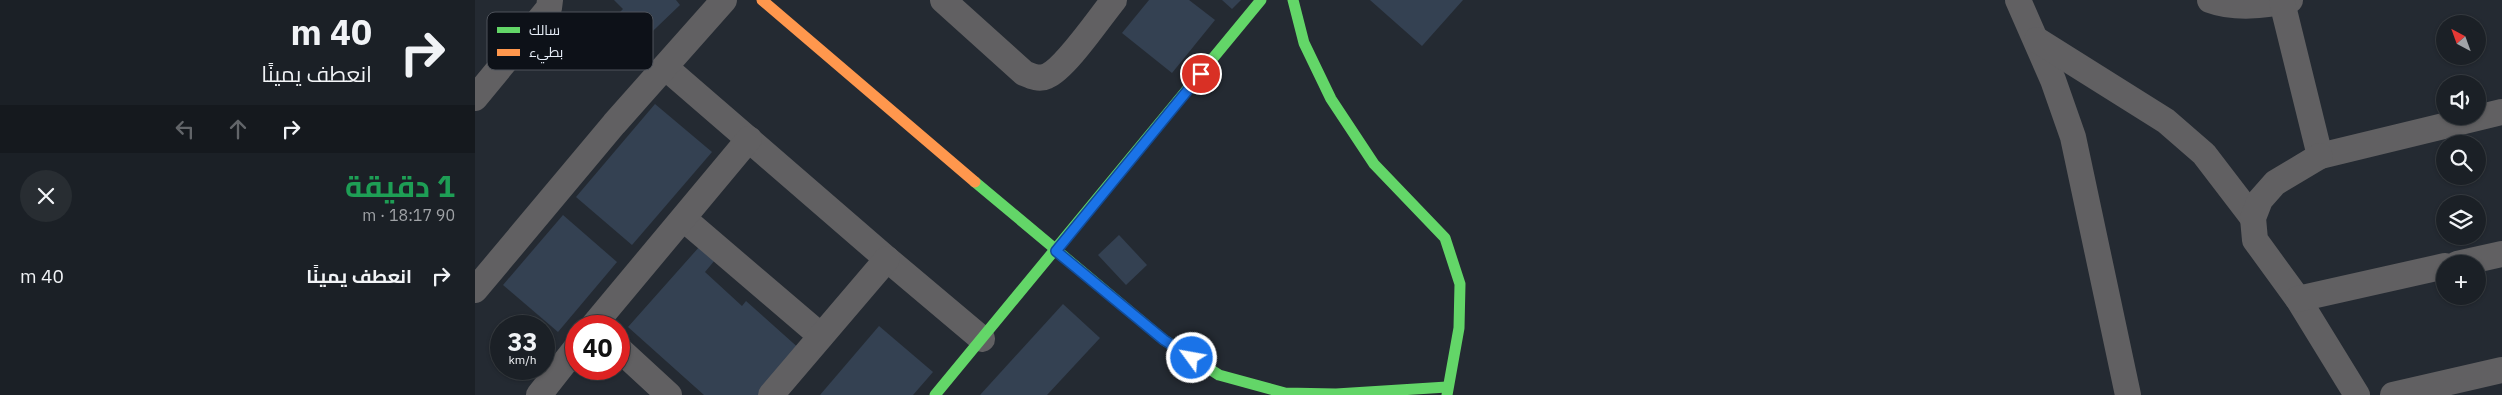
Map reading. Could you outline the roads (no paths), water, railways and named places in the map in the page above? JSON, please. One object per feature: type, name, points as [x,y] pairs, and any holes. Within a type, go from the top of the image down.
[{"type":"street","points":[[545,12],[549,8],[550,0]]},
{"type":"street","points":[[475,290],[724,0]]},
{"type":"street","points":[[762,0],[1056,251],[1164,340],[1219,375],[1285,393],[1336,394],[1447,391],[1459,328],[1460,284],[1445,238],[1374,164],[1331,99],[1304,43],[1293,0]]},
{"type":"street","points":[[943,0],[1024,74],[1036,78],[1047,76],[1064,61],[1114,0]]},
{"type":"street","points":[[935,395],[1056,251],[1261,0]]},
{"type":"street","points":[[2018,0],[2037,40],[2073,137],[2128,395]]},
{"type":"street","points":[[2211,0],[2222,4],[2286,1],[2320,156]]},
{"type":"street","points":[[2037,40],[2166,121],[2204,154],[2253,218]]},
{"type":"street","points":[[665,67],[887,259],[983,339]]},
{"type":"street","points":[[478,89],[495,70]]},
{"type":"street","points":[[2357,395],[2298,299],[2255,240],[2253,218],[2260,200],[2275,183],[2320,156],[2502,112]]},
{"type":"street","points":[[602,315],[749,140]]},
{"type":"street","points":[[684,219],[821,336]]},
{"type":"street","points":[[2486,258],[2502,254]]},
{"type":"street","points":[[771,395],[887,259]]},
{"type":"street","points":[[2298,299],[2436,268]]},
{"type":"street","points":[[630,359],[669,395]]},
{"type":"street","points":[[539,395],[565,362]]},
{"type":"street","points":[[2393,395],[2502,370]]}]
